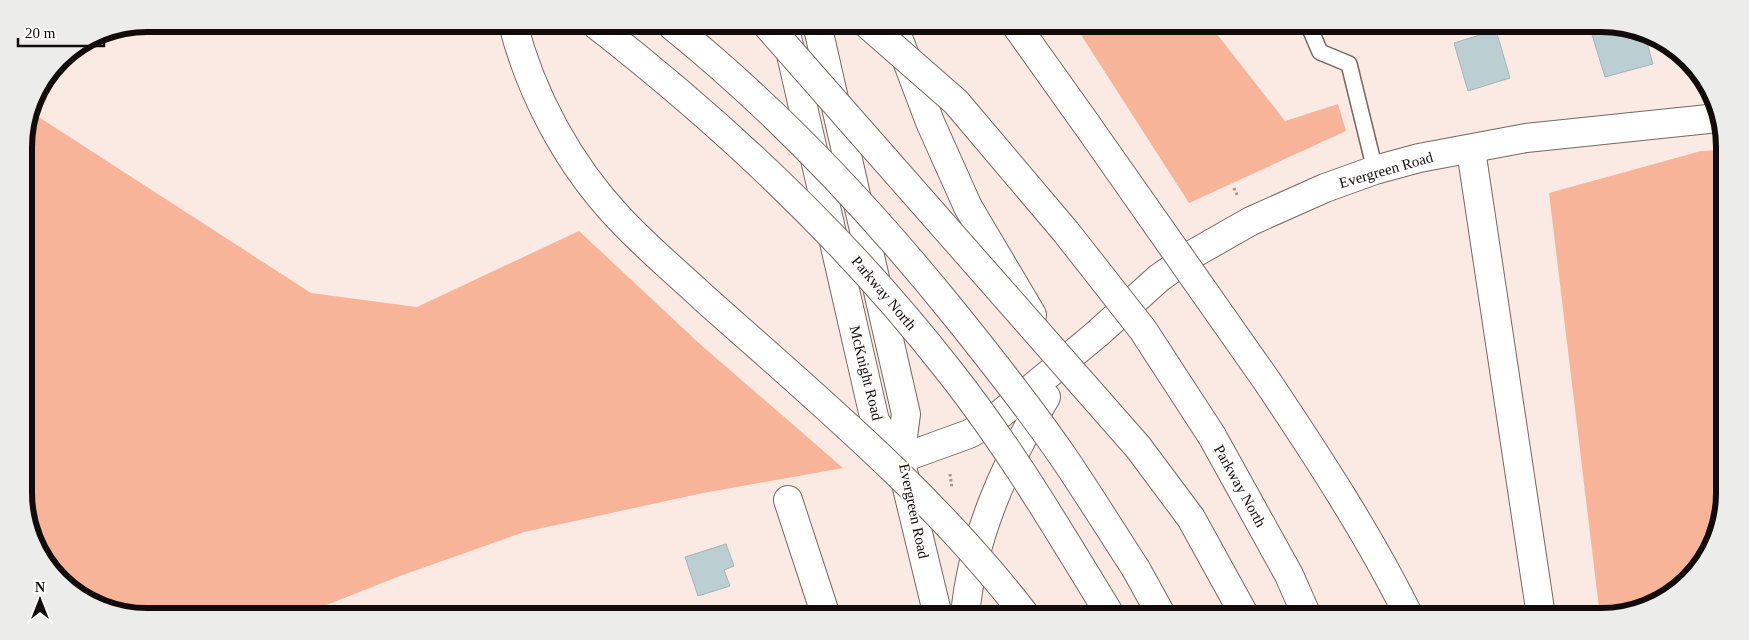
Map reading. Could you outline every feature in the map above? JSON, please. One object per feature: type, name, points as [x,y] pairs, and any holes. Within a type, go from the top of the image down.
[{"type":"main road","name":"Parkway North","points":[[877,32],[956,102],[1066,232],[1143,330],[1212,436],[1289,575],[1303,607]]},
{"type":"main road","points":[[896,32],[948,164],[968,207],[1053,350]]},
{"type":"main road","points":[[1022,32],[1314,451],[1358,523],[1404,607]]},
{"type":"main road","points":[[516,33],[540,99],[573,159],[618,217],[648,247],[860,436],[961,538],[1019,607]]},
{"type":"main road","name":"Parkway North","points":[[606,33],[640,59],[747,152],[839,241],[950,372],[1030,484],[1105,607]]},
{"type":"main road","points":[[681,33],[714,59],[807,146],[901,248],[985,351],[1064,457],[1136,569],[1157,607]]},
{"type":"main road","points":[[774,33],[1138,446],[1191,518],[1240,607]]},
{"type":"main road","name":"McKnight Road","points":[[786,33],[875,420],[900,458]]},
{"type":"main road","name":"McKnight Road","points":[[819,33],[906,414],[900,458]]},
{"type":"main road","name":"Evergreen Road","points":[[936,607],[900,458],[969,434],[992,420],[1097,334],[1159,278],[1193,254],[1250,221],[1325,188],[1374,170],[1419,158],[1471,150],[1526,138],[1713,119]]},
{"type":"main road","points":[[1471,150],[1540,607]]},
{"type":"main road","name":"Evergreen Road","points":[[967,607],[981,535],[993,499],[1009,463],[1049,392],[1097,334]]},
{"type":"main road","points":[[788,500],[823,608]]},
{"type":"lane","points":[[1312,32],[1320,52],[1348,64],[1374,170]]},
{"type":"shaded area","points":[[1079,32],[1215,32],[1285,121],[1338,104],[1346,131],[1189,203]]},
{"type":"shaded area","points":[[37,116],[311,293],[417,307],[579,231],[701,345],[843,468],[703,493],[524,532],[397,577],[319,608],[132,607],[97,596],[72,579],[61,568],[44,543],[35,515],[32,492],[33,132]]},
{"type":"shaded area","points":[[1716,150],[1716,508],[1708,537],[1701,550],[1693,563],[1672,584],[1652,596],[1638,601],[1624,605],[1599,607],[1549,193],[1701,151]]},
{"type":"building","points":[[1489,32],[1497,32],[1510,78],[1468,91],[1454,43]]},
{"type":"building","points":[[1591,32],[1617,33],[1647,41],[1653,64],[1605,77]]},
{"type":"building","points":[[726,544],[734,566],[724,570],[730,586],[698,596],[685,557]]}]
